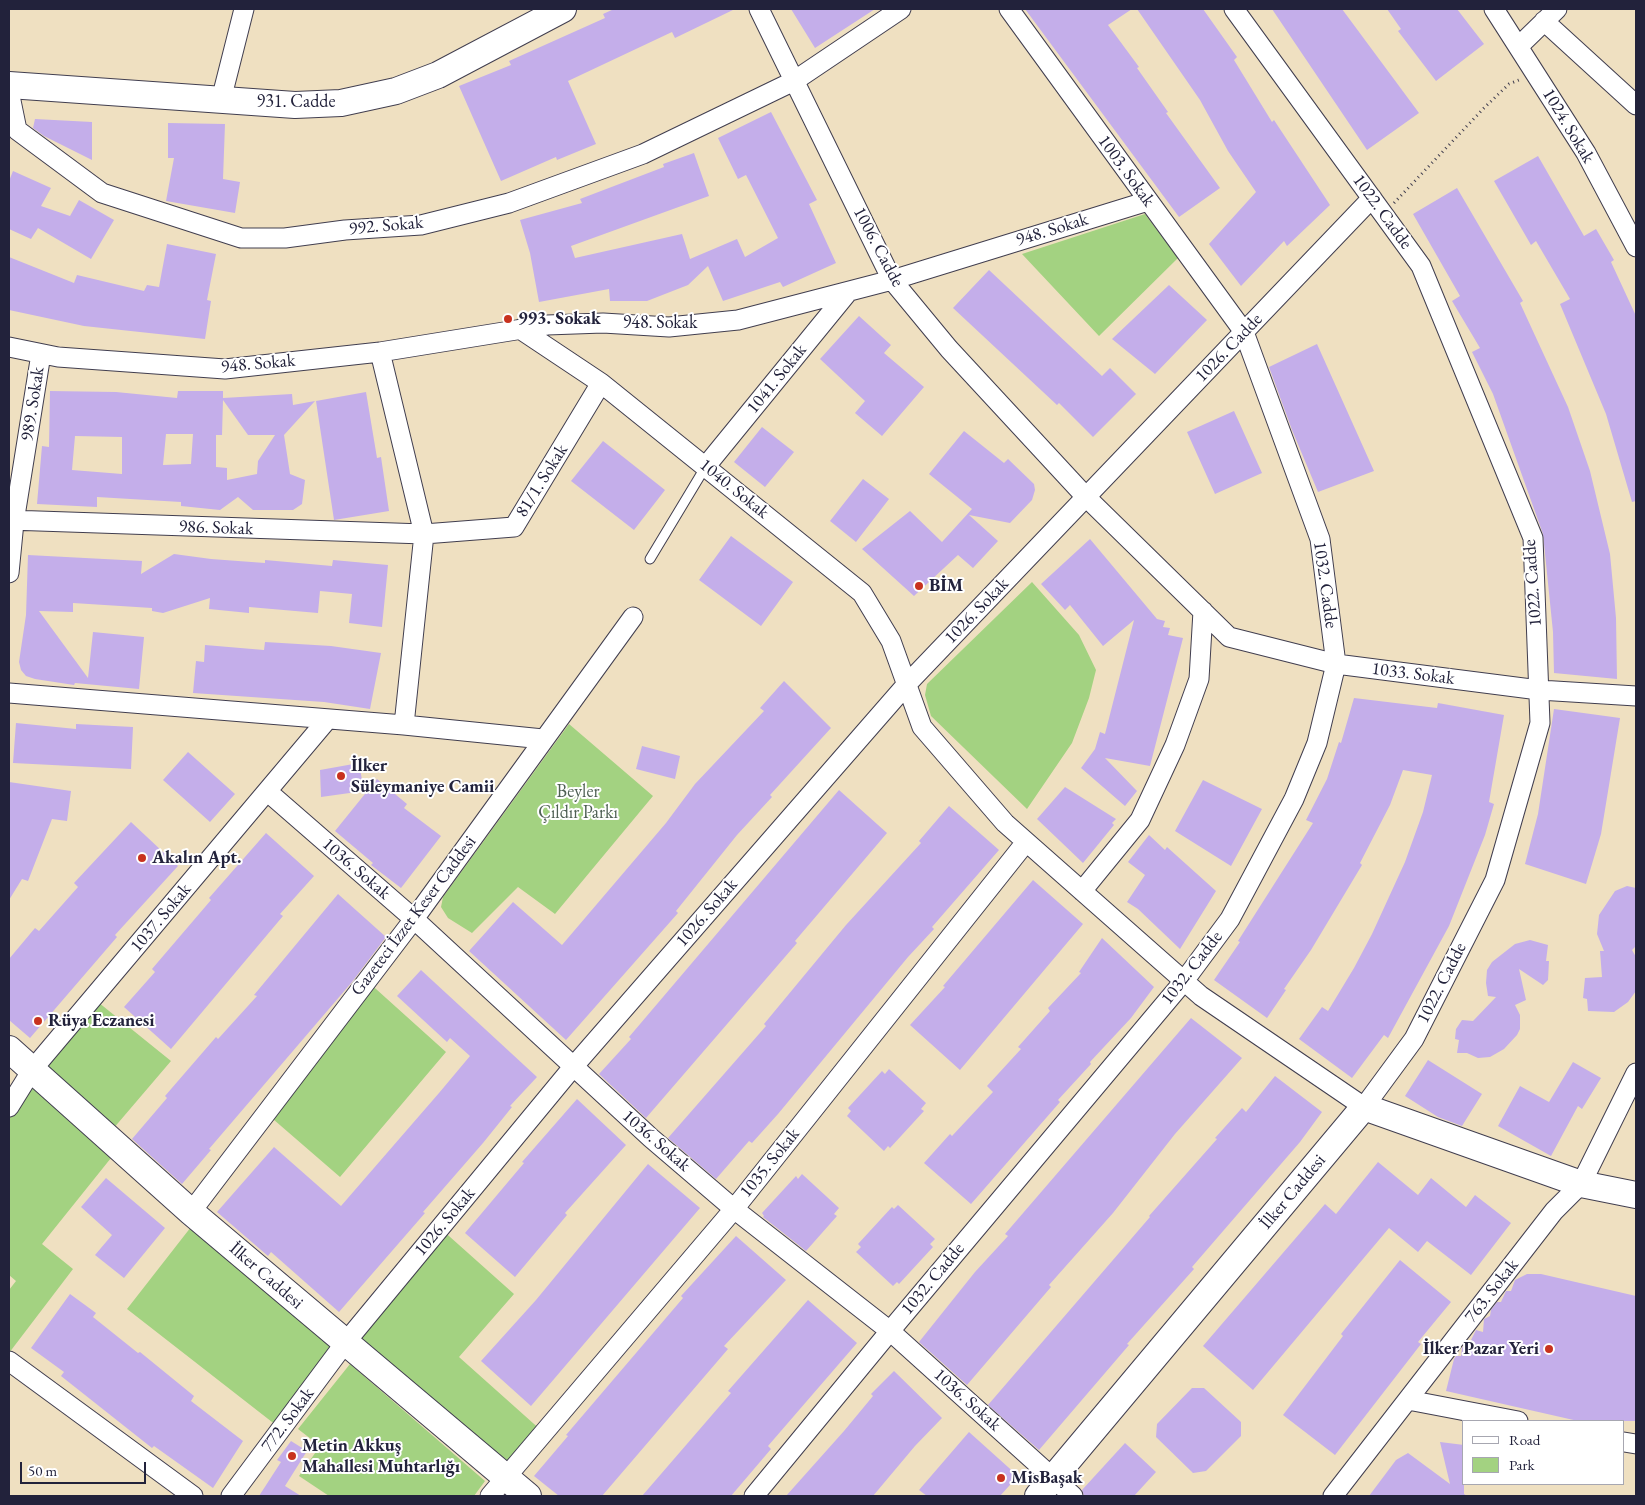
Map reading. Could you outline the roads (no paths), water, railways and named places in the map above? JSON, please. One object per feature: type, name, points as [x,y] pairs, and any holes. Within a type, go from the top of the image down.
[{"type":"main road","name":"931. Cadde","points":[[9,85],[295,105],[332,104],[396,91],[438,76],[563,9]]},
{"type":"main road","name":"İlker Caddesi","points":[[9,1049],[191,1212],[345,1343],[498,1486],[528,1496]]},
{"type":"main road","points":[[1364,1107],[1581,1184],[1636,1195]]},
{"type":"main road","name":"İlker Caddesi","points":[[1046,1487],[1364,1107]]},
{"type":"street","points":[[221,100],[244,9]]},
{"type":"street","name":"1006. Cadde","points":[[758,9],[892,280],[949,349],[1086,497]]},
{"type":"street","name":"992. Sokak","points":[[9,91],[17,130],[102,193],[241,238],[285,238],[345,230],[421,224],[509,203],[643,154],[794,81],[901,9]]},
{"type":"street","name":"1003. Sokak","points":[[1009,9],[1244,332]]},
{"type":"street","name":"1022. Cadde","points":[[1234,9],[1421,266],[1533,538],[1540,723],[1495,880],[1414,1039],[1364,1107]]},
{"type":"street","name":"1024. Sokak","points":[[1494,9],[1586,153],[1636,247]]},
{"type":"street","points":[[1519,46],[1550,15],[1636,105]]},
{"type":"street","name":"1026. Cadde","points":[[1086,497],[1372,198]]},
{"type":"street","name":"948. Sokak","points":[[9,347],[58,357],[225,368],[380,352],[548,325],[603,323],[669,327],[738,320],[892,280],[1148,200]]},
{"type":"street","name":"1041. Sokak","points":[[706,466],[848,292]]},
{"type":"street","name":"1040. Sokak","points":[[520,329],[601,383],[862,593],[891,641],[922,727],[1005,823],[1201,996],[1364,1107]]},
{"type":"street","name":"1032. Cadde","points":[[754,1496],[1184,981],[1230,920],[1294,799],[1317,743],[1336,664],[1320,539],[1244,332]]},
{"type":"street","points":[[380,352],[424,534],[404,725]]},
{"type":"street","name":"989. Sokak","points":[[9,573],[11,521],[41,354]]},
{"type":"street","name":"81/1. Sokak","points":[[424,534],[514,528],[601,383]]},
{"type":"street","name":"1033. Sokak","points":[[1086,497],[1229,637],[1336,664],[1539,690],[1636,696]]},
{"type":"street","name":"1026. Sokak","points":[[345,1343],[573,1067],[907,684],[1086,497]]},
{"type":"street","name":"986. Sokak","points":[[11,521],[424,534]]},
{"type":"street","points":[[1082,891],[1140,820],[1175,745],[1200,679],[1203,611]]},
{"type":"street","name":"Gazeteci İzzet Keser Caddesi","points":[[191,1212],[414,919],[633,617]]},
{"type":"street","points":[[9,693],[404,725],[543,739]]},
{"type":"street","name":"1037. Sokak","points":[[9,1107],[32,1070],[327,720]]},
{"type":"street","name":"1036. Sokak","points":[[268,792],[414,919],[573,1067],[734,1209],[890,1331],[1046,1487],[1073,1496]]},
{"type":"street","name":"1035. Sokak","points":[[498,1486],[734,1209],[1026,842]]},
{"type":"street","points":[[1581,1184],[1636,1072]]},
{"type":"street","name":"763. Sokak","points":[[1333,1496],[1554,1211],[1581,1184]]},
{"type":"street","name":"772. Sokak","points":[[231,1496],[345,1343]]},
{"type":"street","points":[[9,1361],[193,1496]]},
{"type":"street","points":[[1408,1400],[1513,1420]]},
{"type":"lane","points":[[650,560],[706,466]]},
{"type":"place","name":"993. Sokak","points":[[508,319]]},
{"type":"place","name":"BİM","points":[[919,586]]},
{"type":"place","name":"İlker Süleymaniye Camii","points":[[341,776]]},
{"type":"place","name":"Akalın Apt.","points":[[142,858]]},
{"type":"place","name":"Rüya Eczanesi","points":[[38,1021]]},
{"type":"place","name":"İlker Pazar Yeri","points":[[1549,1349]]},
{"type":"place","name":"Metin Akkuş Mahallesi Muhtarlığı","points":[[292,1456]]},
{"type":"place","name":"MisBaşak","points":[[1001,1478]]},
{"type":"park label","name":"Beyler Çıldır Parkı","points":[[578,802]]}]
